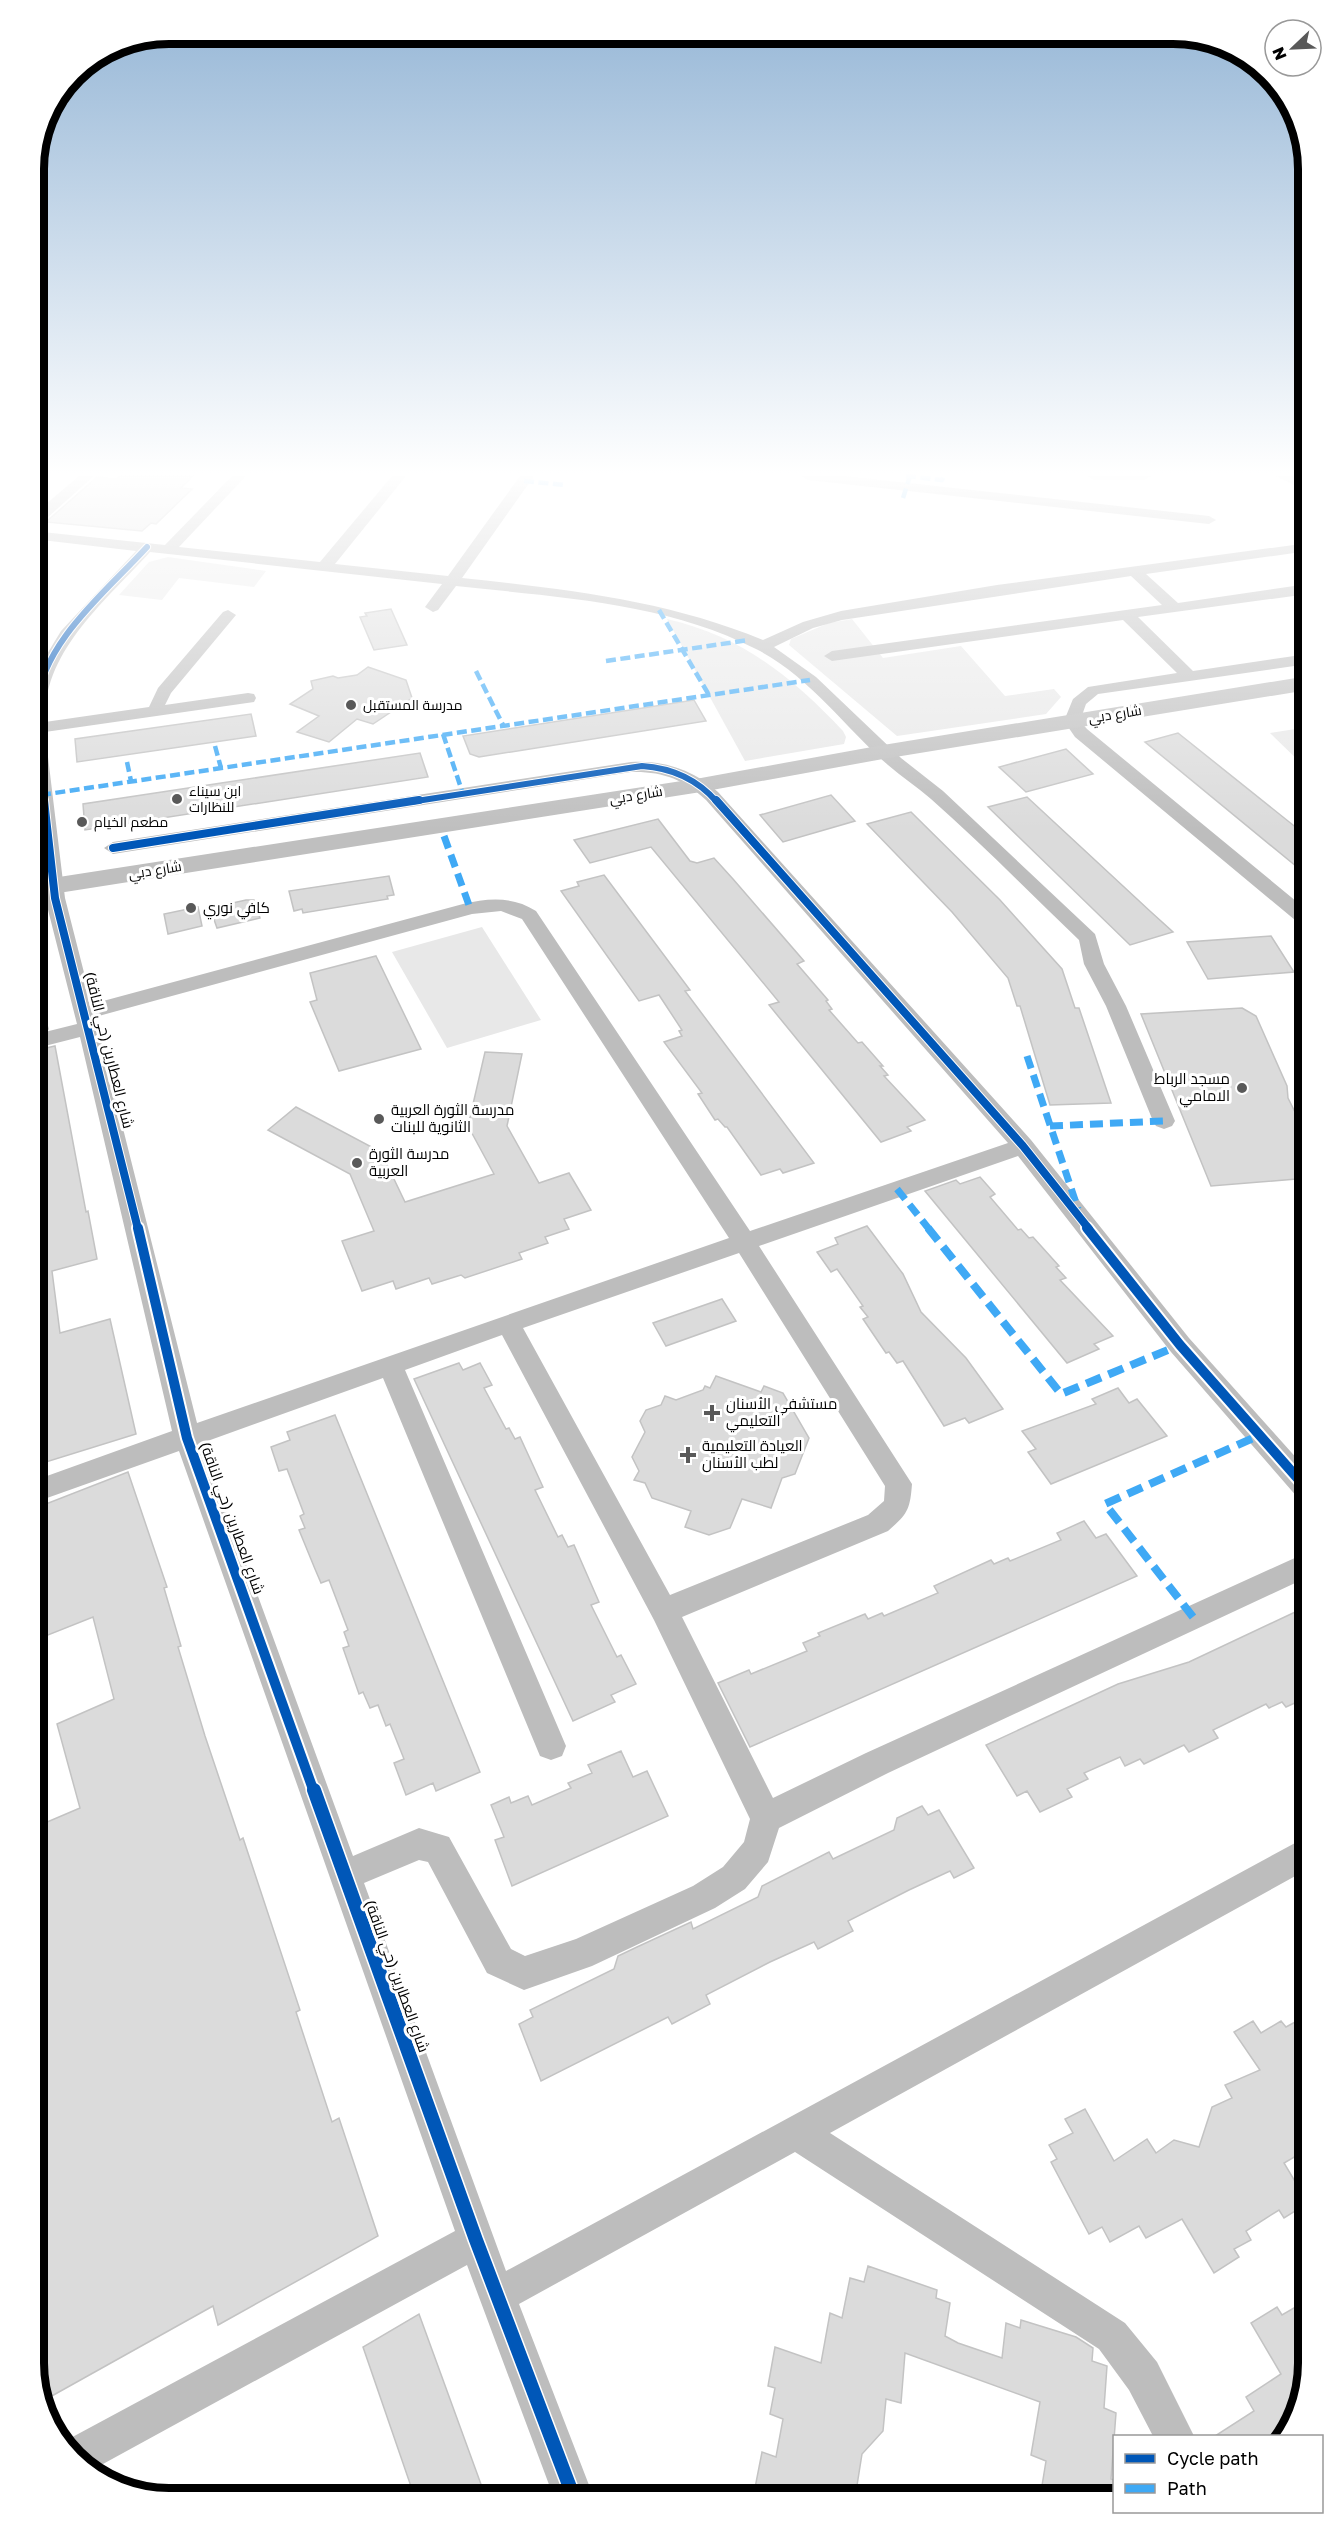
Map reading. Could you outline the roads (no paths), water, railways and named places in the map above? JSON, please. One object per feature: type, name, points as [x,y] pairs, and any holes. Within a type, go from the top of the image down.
[{"type":"street","name":"شارع العطارين (حي الناقة)","points":[[44,680],[59,646],[76,622],[107,594]]},
{"type":"street","points":[[433,607],[442,594]]},
{"type":"street","points":[[568,594],[659,610],[720,628],[763,646],[810,680],[889,757],[937,795],[1088,938],[1094,964],[1116,1006],[1164,1122]]},
{"type":"street","points":[[763,646],[808,625],[841,616],[973,594]]},
{"type":"street","points":[[1160,594],[1176,609]]},
{"type":"street","points":[[832,656],[1274,594]]},
{"type":"street","points":[[158,711],[157,704],[164,691],[228,615]]},
{"type":"street","points":[[1128,616],[1189,676]]},
{"type":"street","points":[[1298,660],[1094,690],[1082,697],[1076,705],[1077,727],[1298,913]]},
{"type":"street","name":"شارع دبي","points":[[1077,727],[1298,685]]},
{"type":"street","name":"شارع دبي","points":[[44,894],[706,790],[889,757],[1077,727],[1298,697]]},
{"type":"street","points":[[44,735],[158,711],[248,698]]},
{"type":"street","points":[[113,848],[640,766],[671,771],[706,790],[1023,1146],[1180,1345],[1298,1479]]},
{"type":"street","name":"شارع دبي","points":[[44,894],[288,849],[706,790]]},
{"type":"street","points":[[282,822],[288,849]]},
{"type":"street","name":"شارع العطارين (حي الناقة)","points":[[44,894],[86,1020],[187,1438],[476,2240],[499,2295],[570,2487]]},
{"type":"street","points":[[44,1037],[86,1020],[470,908],[495,904],[520,908],[528,915],[744,1241],[899,1484],[897,1506],[878,1523],[664,1611]]},
{"type":"street","points":[[44,1488],[508,1323],[1023,1146]]},
{"type":"street","points":[[345,1875],[419,1844],[438,1848],[499,1961],[524,1973],[580,1954],[704,1896],[734,1878],[757,1851],[766,1818],[664,1611],[582,1464],[508,1323]]},
{"type":"street","points":[[390,1365],[551,1746]]},
{"type":"street","points":[[766,1818],[877,1763],[1298,1569]]},
{"type":"street","points":[[499,2295],[1298,1857]]},
{"type":"street","points":[[796,2132],[1112,2336],[1143,2376],[1173,2435]]},
{"type":"street","points":[[83,2453],[476,2240]]},
{"type":"place","name":"مدرسة المستقبل","points":[[351,705]]},
{"type":"place","name":"ابن سيناء للنظارات","points":[[177,799]]},
{"type":"place","name":"مطعم الخيام","points":[[82,822]]},
{"type":"place","name":"كافي نوري","points":[[191,908]]},
{"type":"place","name":"مسجد الرباط الامامي","points":[[1242,1088]]},
{"type":"place","name":"مدرسة الثورة العربية الثانوية للبنات","points":[[379,1119]]},
{"type":"place","name":"مدرسة الثورة العربية","points":[[357,1163]]},
{"type":"place","name":"مستشفي الأسنان التعليمي","points":[[712,1413]]},
{"type":"place","name":"العيادة التعليمية لطب الأسنان","points":[[688,1455]]}]
